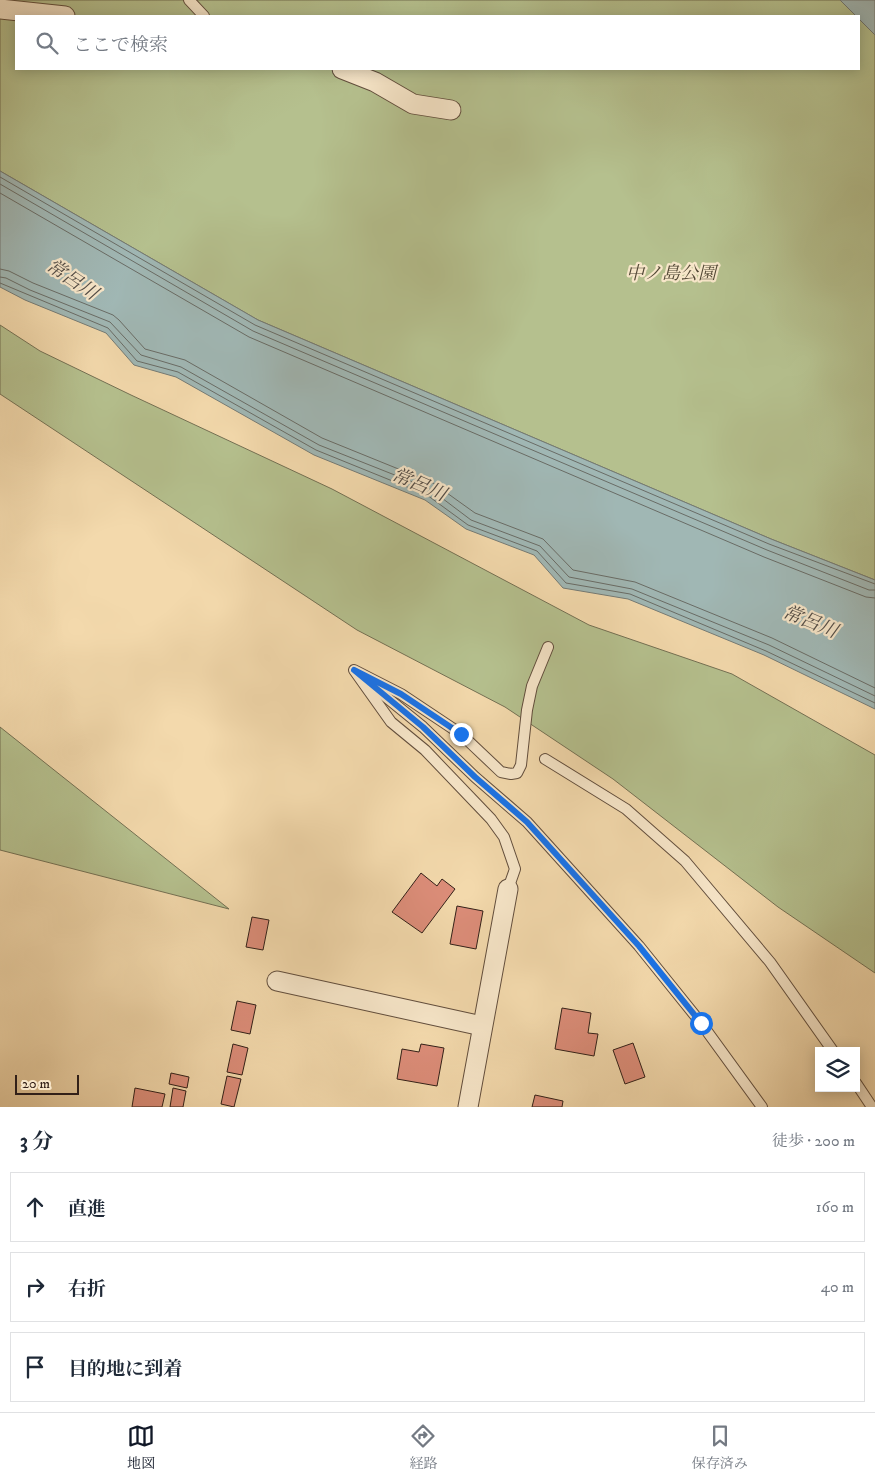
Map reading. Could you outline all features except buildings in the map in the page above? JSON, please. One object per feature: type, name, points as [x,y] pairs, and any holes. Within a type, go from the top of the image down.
[{"type":"street","points":[[0,9],[56,15]]},
{"type":"street","points":[[345,70],[375,82],[413,104],[450,110]]},
{"type":"street","points":[[468,1107],[508,889]]},
{"type":"street","points":[[277,981],[482,1026]]},
{"type":"lane","points":[[189,0],[203,15]]},
{"type":"lane","points":[[354,670],[401,694],[461,734],[501,772],[511,774],[517,773],[521,765],[524,729],[532,686],[548,647]]},
{"type":"lane","points":[[354,670],[391,722],[424,750],[491,819],[504,837],[515,869],[508,889]]},
{"type":"lane","points":[[354,670],[423,727],[475,777],[527,822],[639,946],[701,1023],[762,1107]]},
{"type":"lane","points":[[545,759],[626,809],[686,861],[770,962],[830,1047]]},
{"type":"lane","points":[[860,1090],[872,1107]]},
{"type":"green space","name":"中ノ島公園","points":[[0,0],[840,0],[855,15],[15,15],[15,70],[860,70],[860,20],[875,35],[875,580],[771,539],[258,320],[0,171]]},
{"type":"green space","points":[[0,325],[40,351],[332,489],[589,625],[732,674],[875,755],[875,973],[778,907],[613,779],[505,707],[357,630],[0,394]]},
{"type":"green space","points":[[0,727],[229,909],[0,850]]},
{"type":"water","points":[[840,0],[875,0],[875,35],[860,20],[860,15],[855,15]]},
{"type":"water","name":"常呂川","points":[[0,171],[258,320],[771,539],[875,580],[875,709],[764,655],[628,599],[563,588],[534,555],[466,529],[425,500],[314,455],[176,377],[134,365],[106,333],[25,300],[0,287]]},
{"type":"route","points":[[461,734],[401,694],[354,670],[423,727],[475,777],[527,822],[639,946],[701,1023]]}]
